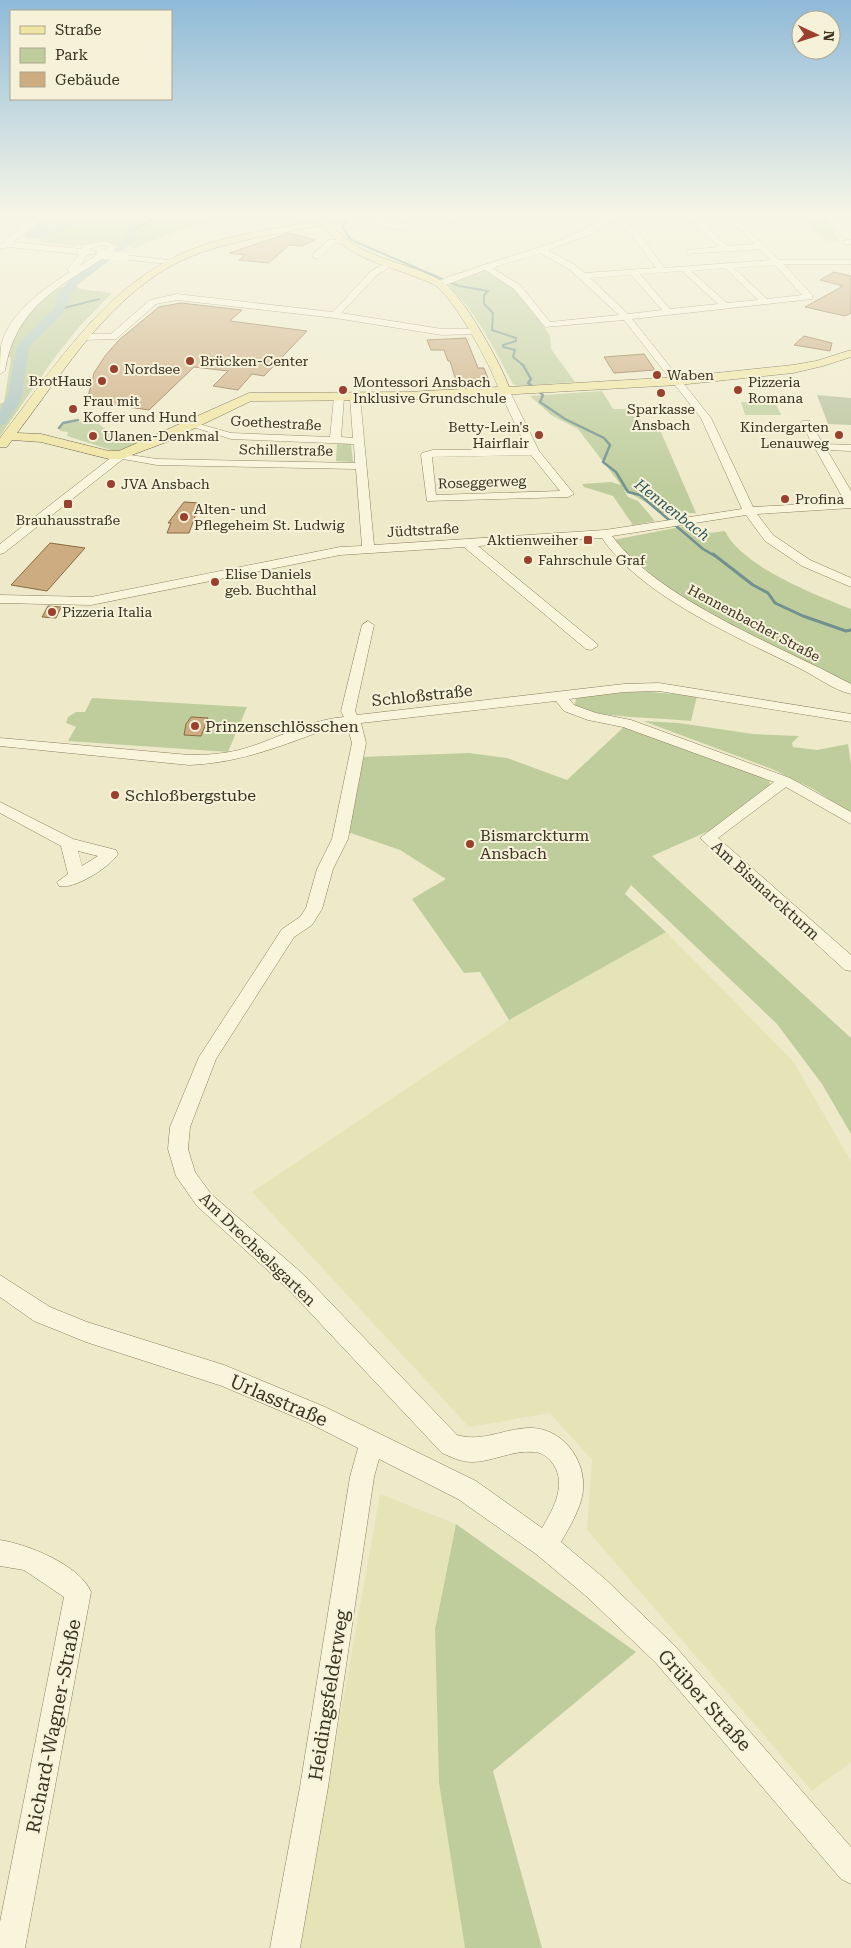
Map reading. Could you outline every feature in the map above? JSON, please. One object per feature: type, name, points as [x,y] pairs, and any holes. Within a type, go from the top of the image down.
[{"type":"main road","points":[[3,451],[9,436],[88,337],[123,305]]},
{"type":"main road","points":[[457,305],[490,357],[505,392]]},
{"type":"main road","points":[[3,451],[23,436],[88,337]]},
{"type":"main road","points":[[9,436],[41,438],[109,455],[121,455],[192,425],[249,396],[355,397],[545,390],[793,369],[848,356]]},
{"type":"street","points":[[0,371],[6,344],[17,322],[34,305]]},
{"type":"street","points":[[88,337],[113,337],[150,305]]},
{"type":"street","points":[[242,305],[335,315],[442,332],[474,332]]},
{"type":"street","points":[[335,315],[344,305]]},
{"type":"street","points":[[532,305],[548,325],[737,305]]},
{"type":"street","points":[[614,305],[627,318],[678,380],[706,418],[748,511],[764,532],[779,546],[813,567],[851,583]]},
{"type":"street","points":[[662,305],[669,313]]},
{"type":"street","points":[[505,392],[534,452]]},
{"type":"street","points":[[335,440],[339,397]]},
{"type":"street","points":[[355,397],[368,548]]},
{"type":"street","points":[[806,423],[818,447],[842,481],[851,503]]},
{"type":"street","name":"Goethestraße","points":[[192,425],[231,436],[335,440],[360,445]]},
{"type":"street","points":[[818,447],[851,448]]},
{"type":"street","name":"Roseggerweg","points":[[534,452],[568,494],[431,500],[426,455],[433,453],[534,452]]},
{"type":"street","points":[[0,550],[121,455]]},
{"type":"street","name":"Schillerstraße","points":[[121,455],[157,462],[362,466]]},
{"type":"street","name":"Jüdtstraße","points":[[0,599],[91,601],[340,551],[605,534],[748,511],[851,503]]},
{"type":"street","name":"Hennenbacher Straße","points":[[605,534],[623,556],[678,600],[714,621],[851,690]]},
{"type":"street","points":[[466,542],[590,646]]},
{"type":"street","points":[[350,720],[348,711],[368,624]]},
{"type":"street","name":"Schloßstraße","points":[[0,742],[189,760],[217,759],[243,754],[333,722],[624,688],[660,687],[851,718]]},
{"type":"street","points":[[559,696],[569,708],[593,717],[626,723],[784,781],[804,790],[851,819]]},
{"type":"street","name":"Am Drechselsgarten","points":[[350,720],[356,728],[358,743],[343,828],[325,869],[314,909],[306,921],[288,933],[218,1039],[208,1057],[180,1127],[178,1149],[186,1176],[204,1200],[295,1281],[450,1446],[470,1450],[534,1440],[551,1446],[560,1453],[568,1464],[571,1488],[567,1508],[545,1545]]},
{"type":"street","name":"Am Bismarckturm","points":[[784,781],[708,838],[851,966]]},
{"type":"street","points":[[0,807],[68,843],[110,854],[100,864],[70,878],[68,843]]},
{"type":"street","name":"Urlasstraße","points":[[0,1285],[42,1314],[86,1332],[224,1376],[372,1441],[467,1490],[545,1545]]},
{"type":"street","name":"Heidingsfelderweg","points":[[285,1948],[314,1787],[362,1477],[372,1441]]},
{"type":"street","name":"Grüber Straße","points":[[545,1545],[595,1587],[665,1654],[851,1868]]},
{"type":"street","name":"Richard-Wagner-Straße","points":[[0,1553],[12,1554],[50,1571],[78,1592],[10,1948]]},
{"type":"green space","points":[[37,305],[100,305],[79,327],[55,357],[0,436],[0,404],[4,402],[11,358],[7,357],[15,337]]},
{"type":"green space","points":[[465,305],[527,305],[550,336],[551,349],[575,382],[518,386],[513,384],[492,345]]},
{"type":"green space","points":[[602,391],[613,409],[634,409],[642,423],[657,423],[696,513],[659,513],[647,503],[624,490],[628,497],[638,501],[655,521],[633,525],[613,496],[584,487],[582,484],[611,482],[621,485],[578,429],[551,415],[530,396]]},
{"type":"green space","points":[[817,395],[851,398],[851,425],[828,424]]},
{"type":"green space","points":[[741,402],[775,402],[781,415],[745,415]]},
{"type":"green space","points":[[95,420],[112,433],[148,440],[127,449],[114,451],[67,436],[68,432],[60,431],[59,427],[66,423]]},
{"type":"green space","points":[[337,444],[351,444],[353,462],[336,461]]},
{"type":"green space","points":[[691,525],[698,530],[705,529],[710,533],[725,531],[734,544],[763,567],[781,578],[851,609],[851,686],[711,618],[653,576],[613,540]]},
{"type":"green space","points":[[639,691],[697,696],[691,721],[597,713],[574,706],[577,697]]},
{"type":"green space","points":[[92,698],[247,707],[228,752],[68,741],[76,727],[66,723],[68,717],[76,712],[85,712]]},
{"type":"green space","points":[[643,721],[679,723],[753,734],[799,736],[792,743],[793,747],[817,750],[848,744],[851,764],[851,813],[813,789],[772,769]]},
{"type":"green space","points":[[626,725],[769,779],[770,786],[711,830],[652,856],[851,1038],[851,1134],[822,1084],[777,1024],[631,885],[625,894],[666,932],[509,1020],[480,972],[464,973],[412,899],[446,879],[400,850],[348,832],[360,757],[469,753],[507,758],[567,780]]},
{"type":"green space","points":[[666,932],[793,1061],[851,1161],[851,1762],[812,1791],[587,1530],[592,1460],[550,1413],[469,1427],[252,1192],[509,1020]]},
{"type":"green space","points":[[380,1494],[456,1524],[435,1629],[439,1783],[465,1948],[299,1948]]},
{"type":"green space","points":[[456,1524],[636,1652],[493,1771],[542,1948],[465,1948],[439,1783],[435,1629]]},
{"type":"building","name":"Brücken-Center","points":[[198,305],[242,310],[230,321],[307,331],[264,376],[252,374],[238,390],[213,386],[228,371],[194,367],[149,410],[87,401],[94,373],[105,356],[119,340],[159,307]]},
{"type":"building","points":[[809,305],[851,305],[851,313],[845,316],[805,307]]},
{"type":"building","points":[[804,336],[832,343],[830,351],[794,345]]},
{"type":"building","points":[[466,338],[478,368],[484,368],[491,386],[458,387],[450,361],[448,361],[444,350],[431,350],[427,340]]},
{"type":"building","points":[[644,354],[655,370],[614,373],[604,357]]},
{"type":"building","name":"Alten- und Pflegeheim St. Ludwig","points":[[184,502],[200,503],[189,533],[167,533],[171,523],[168,523]]},
{"type":"building","points":[[50,543],[85,548],[47,591],[11,585]]},
{"type":"building","name":"Pizzeria Italia","points":[[48,606],[61,607],[56,618],[42,617]]},
{"type":"building","name":"Prinzenschlösschen","points":[[191,717],[208,718],[201,736],[184,735],[186,724]]},
{"type":"waterway","points":[[0,421],[12,404],[15,395],[23,346],[60,309],[61,305]]},
{"type":"waterway","points":[[60,309],[76,305]]},
{"type":"waterway","name":"Hennenbach","points":[[485,305],[493,313],[492,330],[516,338],[516,341],[503,345],[503,347],[515,350],[513,357],[523,365]]},
{"type":"waterway","name":"Hennenbach","points":[[523,365],[531,379],[528,383],[543,395],[540,402],[565,419],[604,438],[610,445],[603,462],[616,472],[628,492],[640,495],[703,549],[715,556]]},
{"type":"waterway","points":[[59,428],[63,423],[78,420]]},
{"type":"waterway","name":"Hennenbach","points":[[713,554],[753,585],[768,593],[775,603],[803,616],[846,631],[851,630]]},
{"type":"place","name":"Brücken-Center","points":[[190,361]]},
{"type":"place","name":"Nordsee","points":[[114,369]]},
{"type":"place","name":"Waben","points":[[657,375]]},
{"type":"place","name":"BrotHaus","points":[[102,381]]},
{"type":"place","name":"Montessori Ansbach Inklusive Grundschule","points":[[343,390]]},
{"type":"place","name":"Pizzeria Romana","points":[[738,390]]},
{"type":"place","name":"Sparkasse Ansbach","points":[[661,393]]},
{"type":"place","name":"Frau mit Koffer und Hund","points":[[73,409]]},
{"type":"place","name":"Betty-Lein's Hairflair","points":[[539,435]]},
{"type":"place","name":"Kindergarten Lenauweg","points":[[839,435]]},
{"type":"place","name":"Ulanen-Denkmal","points":[[93,436]]},
{"type":"place","name":"JVA Ansbach","points":[[111,484]]},
{"type":"place","name":"Profina","points":[[785,499]]},
{"type":"place","name":"Brauhausstraße","points":[[68,504]]},
{"type":"place","name":"Alten- und Pflegeheim St. Ludwig","points":[[184,517]]},
{"type":"place","name":"Aktienweiher","points":[[588,540]]},
{"type":"place","name":"Fahrschule Graf","points":[[528,560]]},
{"type":"place","name":"Elise Daniels geb. Buchthal","points":[[215,582]]},
{"type":"place","name":"Pizzeria Italia","points":[[52,612]]},
{"type":"place","name":"Prinzenschlösschen","points":[[195,726]]},
{"type":"place","name":"Schloßbergstube","points":[[115,795]]},
{"type":"place","name":"Bismarckturm Ansbach","points":[[470,844]]}]
